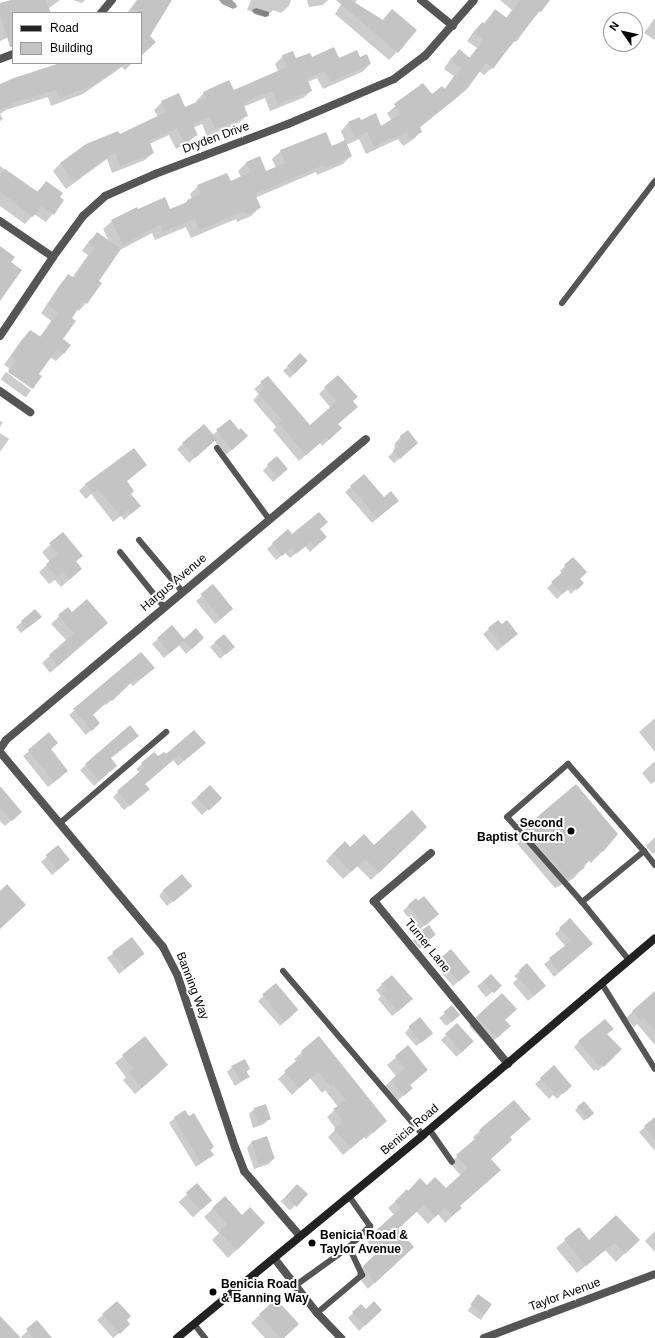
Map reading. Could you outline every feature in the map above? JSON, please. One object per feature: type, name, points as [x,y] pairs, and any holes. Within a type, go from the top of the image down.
[{"type":"main road","name":"Benicia Road","points":[[177,1338],[508,1064],[655,938]]},
{"type":"street","points":[[102,12],[112,0]]},
{"type":"street","points":[[421,0],[453,26]]},
{"type":"street","name":"Dryden Drive","points":[[0,336],[83,216],[106,196],[154,174],[288,124],[394,79],[425,56],[453,26],[474,0]]},
{"type":"street","points":[[0,59],[12,54]]},
{"type":"street","points":[[0,221],[53,258]]},
{"type":"street","points":[[0,391],[30,412]]},
{"type":"street","name":"Hargus Avenue","points":[[0,751],[6,740],[182,591],[366,439]]},
{"type":"street","name":"Banning Way","points":[[0,751],[152,933],[169,956],[177,974],[234,1147],[244,1171],[300,1236]]},
{"type":"street","name":"Turner Lane","points":[[431,853],[374,901],[508,1064]]},
{"type":"street","points":[[274,1258],[317,1313],[341,1338]]},
{"type":"street","name":"Taylor Avenue","points":[[484,1338],[655,1274]]},
{"type":"lane","points":[[562,303],[655,181]]},
{"type":"lane","points":[[217,448],[269,519]]},
{"type":"lane","points":[[139,540],[182,591]]},
{"type":"lane","points":[[120,552],[164,607]]},
{"type":"lane","points":[[60,823],[166,732]]},
{"type":"lane","points":[[629,960],[582,902],[507,817],[568,764],[655,864]]},
{"type":"lane","points":[[582,902],[644,851]]},
{"type":"lane","points":[[283,971],[452,1162]]},
{"type":"lane","points":[[602,984],[655,1069]]},
{"type":"lane","points":[[296,1285],[349,1247],[370,1226],[350,1196]]},
{"type":"lane","points":[[317,1313],[362,1275],[349,1247]]},
{"type":"lane","points":[[194,1324],[205,1338]]},
{"type":"shaded area","points":[[219,0],[232,0],[237,7],[233,9],[222,4]]},
{"type":"shaded area","points":[[256,8],[269,12],[269,16],[265,17],[254,14],[252,10]]},
{"type":"building","points":[[11,0],[45,0],[51,12],[12,12],[12,47],[10,47],[0,13],[0,3]]},
{"type":"building","points":[[137,0],[172,0],[150,36],[156,42],[142,55],[142,12],[132,8]]},
{"type":"building","points":[[336,0],[351,0],[383,20],[392,9],[417,30],[398,53]]},
{"type":"building","points":[[520,0],[550,0],[541,12],[539,11],[516,42],[514,41],[493,69],[486,63],[467,89],[420,127],[422,132],[410,139],[406,132],[374,147],[367,132],[355,138],[348,122],[360,117],[361,120],[376,113],[381,126],[400,114],[394,104],[423,83],[432,94],[442,86],[445,89],[461,68],[451,61],[459,49],[470,58],[484,40],[474,33],[482,22],[485,24],[495,9],[507,18]]},
{"type":"building","points":[[334,47],[339,58],[357,50],[360,57],[367,54],[371,64],[331,82],[325,71],[307,78],[312,91],[278,104],[273,91],[261,95],[243,103],[248,116],[215,129],[210,117],[193,125],[198,135],[184,142],[177,128],[149,141],[154,153],[120,166],[115,152],[74,181],[60,163],[86,144],[118,131],[120,134],[166,112],[161,101],[179,93],[185,107],[206,98],[203,92],[229,80],[234,90],[287,67],[282,55],[293,51],[296,58],[310,53],[312,57]]},
{"type":"building","points":[[57,64],[125,64],[92,86],[59,98],[56,90],[12,103],[12,105],[0,110],[0,84]]},
{"type":"building","points":[[326,132],[332,146],[345,140],[352,156],[325,168],[324,165],[255,194],[261,208],[245,214],[244,211],[199,230],[195,219],[163,232],[160,225],[123,245],[111,220],[137,207],[138,209],[165,197],[170,209],[187,202],[187,200],[201,194],[197,185],[227,173],[231,181],[250,172],[246,162],[260,156],[266,171],[285,163],[280,150]]},
{"type":"building","points":[[5,169],[38,192],[46,181],[63,193],[60,197],[64,200],[54,215],[41,206],[33,217],[0,192],[0,176]]},
{"type":"building","points":[[97,232],[121,249],[99,281],[102,283],[87,304],[83,301],[72,318],[76,321],[63,339],[71,345],[64,354],[57,349],[39,374],[42,376],[33,389],[8,372],[16,360],[11,357],[30,330],[41,337],[58,313],[48,305],[68,274],[74,278],[95,247],[89,243]]},
{"type":"building","points":[[0,246],[15,257],[11,262],[22,270],[0,301]]},
{"type":"building","points":[[300,353],[308,361],[295,374],[287,366]]},
{"type":"building","points":[[338,375],[358,397],[353,401],[358,407],[338,424],[342,428],[329,440],[326,438],[306,455],[278,423],[282,420],[258,393],[265,388],[260,382],[268,376],[310,425],[337,401],[324,387]]},
{"type":"building","points":[[230,419],[239,430],[241,428],[248,436],[232,450],[216,430]]},
{"type":"building","points":[[204,424],[217,439],[195,458],[182,443]]},
{"type":"building","points":[[408,430],[418,443],[400,459],[393,451],[399,446],[397,444],[401,441],[400,436]]},
{"type":"building","points":[[134,448],[147,465],[127,481],[134,491],[131,494],[141,506],[131,514],[128,510],[120,516],[98,489],[92,493],[85,484]]},
{"type":"building","points":[[277,456],[288,469],[278,477],[267,464]]},
{"type":"building","points":[[364,474],[384,497],[391,491],[399,501],[377,518],[350,486]]},
{"type":"building","points":[[319,512],[328,522],[320,529],[327,537],[315,547],[311,542],[296,554],[291,548],[282,556],[272,543],[288,529],[292,534]]},
{"type":"building","points":[[63,532],[83,556],[76,561],[82,569],[69,580],[63,572],[57,577],[46,564],[58,554],[49,543]]},
{"type":"building","points":[[573,557],[587,572],[580,579],[584,583],[577,590],[572,585],[563,594],[551,582],[567,568],[564,565]]},
{"type":"building","points":[[213,584],[233,609],[221,619],[201,594]]},
{"type":"building","points":[[87,599],[108,623],[58,666],[49,655],[74,633],[58,615],[68,607],[72,612]]},
{"type":"building","points":[[35,609],[42,617],[26,629],[21,621]]},
{"type":"building","points":[[498,620],[502,624],[507,620],[518,634],[503,646],[488,628]]},
{"type":"building","points":[[172,625],[184,639],[196,628],[204,638],[192,649],[184,641],[170,653],[157,638]]},
{"type":"building","points":[[224,634],[235,647],[226,655],[215,642]]},
{"type":"building","points":[[141,652],[155,668],[138,681],[136,678],[112,701],[110,699],[93,715],[100,723],[92,731],[73,709]]},
{"type":"building","points":[[130,725],[139,736],[111,758],[117,766],[99,781],[85,764]]},
{"type":"building","points":[[194,730],[206,743],[184,761],[179,755],[145,784],[150,789],[130,806],[117,791],[145,767],[141,763],[154,752],[158,756],[164,752],[166,754]]},
{"type":"building","points":[[49,732],[58,743],[51,749],[68,771],[54,782],[28,750]]},
{"type":"building","name":"Second Baptist Church","points":[[576,784],[618,834],[603,852],[600,850],[593,859],[583,864],[585,868],[567,878],[524,828]]},
{"type":"building","points":[[210,785],[222,798],[209,810],[197,797]]},
{"type":"building","points":[[0,786],[22,812],[12,821],[0,807]]},
{"type":"building","points":[[412,810],[427,827],[379,873],[365,859],[351,872],[333,853],[345,841],[350,847],[364,834],[374,845]]},
{"type":"building","points":[[58,845],[70,860],[58,870],[46,855]]},
{"type":"building","points":[[182,874],[192,886],[173,902],[163,890]]},
{"type":"building","points":[[7,884],[26,905],[0,929],[0,891]]},
{"type":"building","points":[[424,896],[439,914],[425,926],[408,905],[416,898],[418,901]]},
{"type":"building","points":[[570,918],[593,944],[559,972],[549,958],[571,941],[559,928]]},
{"type":"building","points":[[429,925],[436,935],[423,944],[416,934]]},
{"type":"building","points":[[132,937],[145,954],[125,969],[112,952]]},
{"type":"building","points":[[451,949],[470,972],[459,982],[440,959]]},
{"type":"building","points":[[527,963],[546,986],[534,996],[518,977],[522,974],[519,970]]},
{"type":"building","points":[[491,974],[502,986],[494,993],[483,982]]},
{"type":"building","points":[[392,975],[413,999],[398,1011],[382,993],[386,990],[381,984]]},
{"type":"building","points":[[276,983],[298,1010],[285,1021],[262,995]]},
{"type":"building","points":[[655,991],[655,1031],[644,1018],[641,1021],[632,1011]]},
{"type":"building","points":[[502,993],[517,1009],[505,1020],[511,1026],[497,1038],[476,1017]]},
{"type":"building","points":[[452,1005],[460,1015],[452,1022],[443,1012]]},
{"type":"building","points":[[420,1017],[433,1033],[422,1043],[408,1026]]},
{"type":"building","points":[[605,1019],[614,1029],[607,1034],[622,1049],[604,1067],[601,1064],[599,1066],[578,1041]]},
{"type":"building","points":[[457,1023],[474,1042],[462,1052],[445,1034]]},
{"type":"building","points":[[145,1036],[168,1065],[142,1088],[129,1073],[133,1069],[122,1055]]},
{"type":"building","points":[[319,1036],[387,1121],[373,1133],[372,1131],[351,1148],[334,1129],[343,1122],[333,1109],[346,1100],[333,1084],[330,1086],[318,1072],[299,1088],[284,1071],[303,1055],[301,1051]]},
{"type":"building","points":[[408,1045],[428,1070],[410,1085],[413,1088],[404,1096],[391,1080],[405,1068],[395,1056]]},
{"type":"building","points":[[245,1059],[250,1069],[246,1071],[250,1077],[241,1081],[231,1066]]},
{"type":"building","points":[[554,1065],[572,1086],[563,1094],[559,1090],[555,1094],[540,1078]]},
{"type":"building","points":[[514,1100],[531,1119],[510,1137],[512,1140],[491,1159],[501,1170],[460,1206],[462,1208],[452,1216],[445,1208],[435,1217],[424,1205],[398,1229],[414,1247],[375,1283],[363,1266],[384,1246],[373,1233],[401,1208],[395,1201],[407,1189],[408,1191],[420,1178],[427,1185],[435,1177],[446,1188],[468,1168],[456,1155],[482,1133],[479,1130]]},
{"type":"building","points":[[584,1101],[594,1113],[587,1119],[577,1107]]},
{"type":"building","points":[[266,1104],[271,1119],[259,1123],[254,1108]]},
{"type":"building","points":[[185,1110],[189,1116],[194,1113],[214,1147],[210,1150],[214,1155],[201,1163],[174,1117]]},
{"type":"building","points":[[655,1117],[655,1139],[644,1126]]},
{"type":"building","points":[[267,1136],[275,1159],[259,1164],[251,1142]]},
{"type":"building","points":[[197,1183],[212,1200],[201,1210],[186,1193]]},
{"type":"building","points":[[297,1184],[308,1194],[297,1207],[286,1197]]},
{"type":"building","points":[[225,1196],[242,1215],[250,1207],[265,1223],[237,1250],[219,1232],[227,1224],[212,1208]]},
{"type":"building","points":[[616,1215],[640,1240],[625,1254],[614,1243],[586,1266],[564,1239],[579,1227],[589,1240]]},
{"type":"building","points":[[478,1294],[492,1304],[484,1315],[470,1305]]},
{"type":"building","points":[[276,1299],[299,1324],[284,1338],[280,1338],[259,1314]]},
{"type":"building","points":[[117,1301],[131,1316],[127,1320],[130,1324],[120,1334],[102,1314]]},
{"type":"building","points":[[374,1301],[382,1310],[365,1326],[352,1312],[361,1304],[366,1309]]},
{"type":"building","points":[[0,1316],[21,1338],[0,1338]]},
{"type":"building","points":[[37,1320],[52,1338],[34,1338],[26,1329]]},
{"type":"place","name":"Second Baptist Church","points":[[571,831]]},
{"type":"place","name":"Benicia Road & Taylor Avenue","points":[[312,1243]]},
{"type":"place","name":"Benicia Road & Banning Way","points":[[213,1292]]}]
